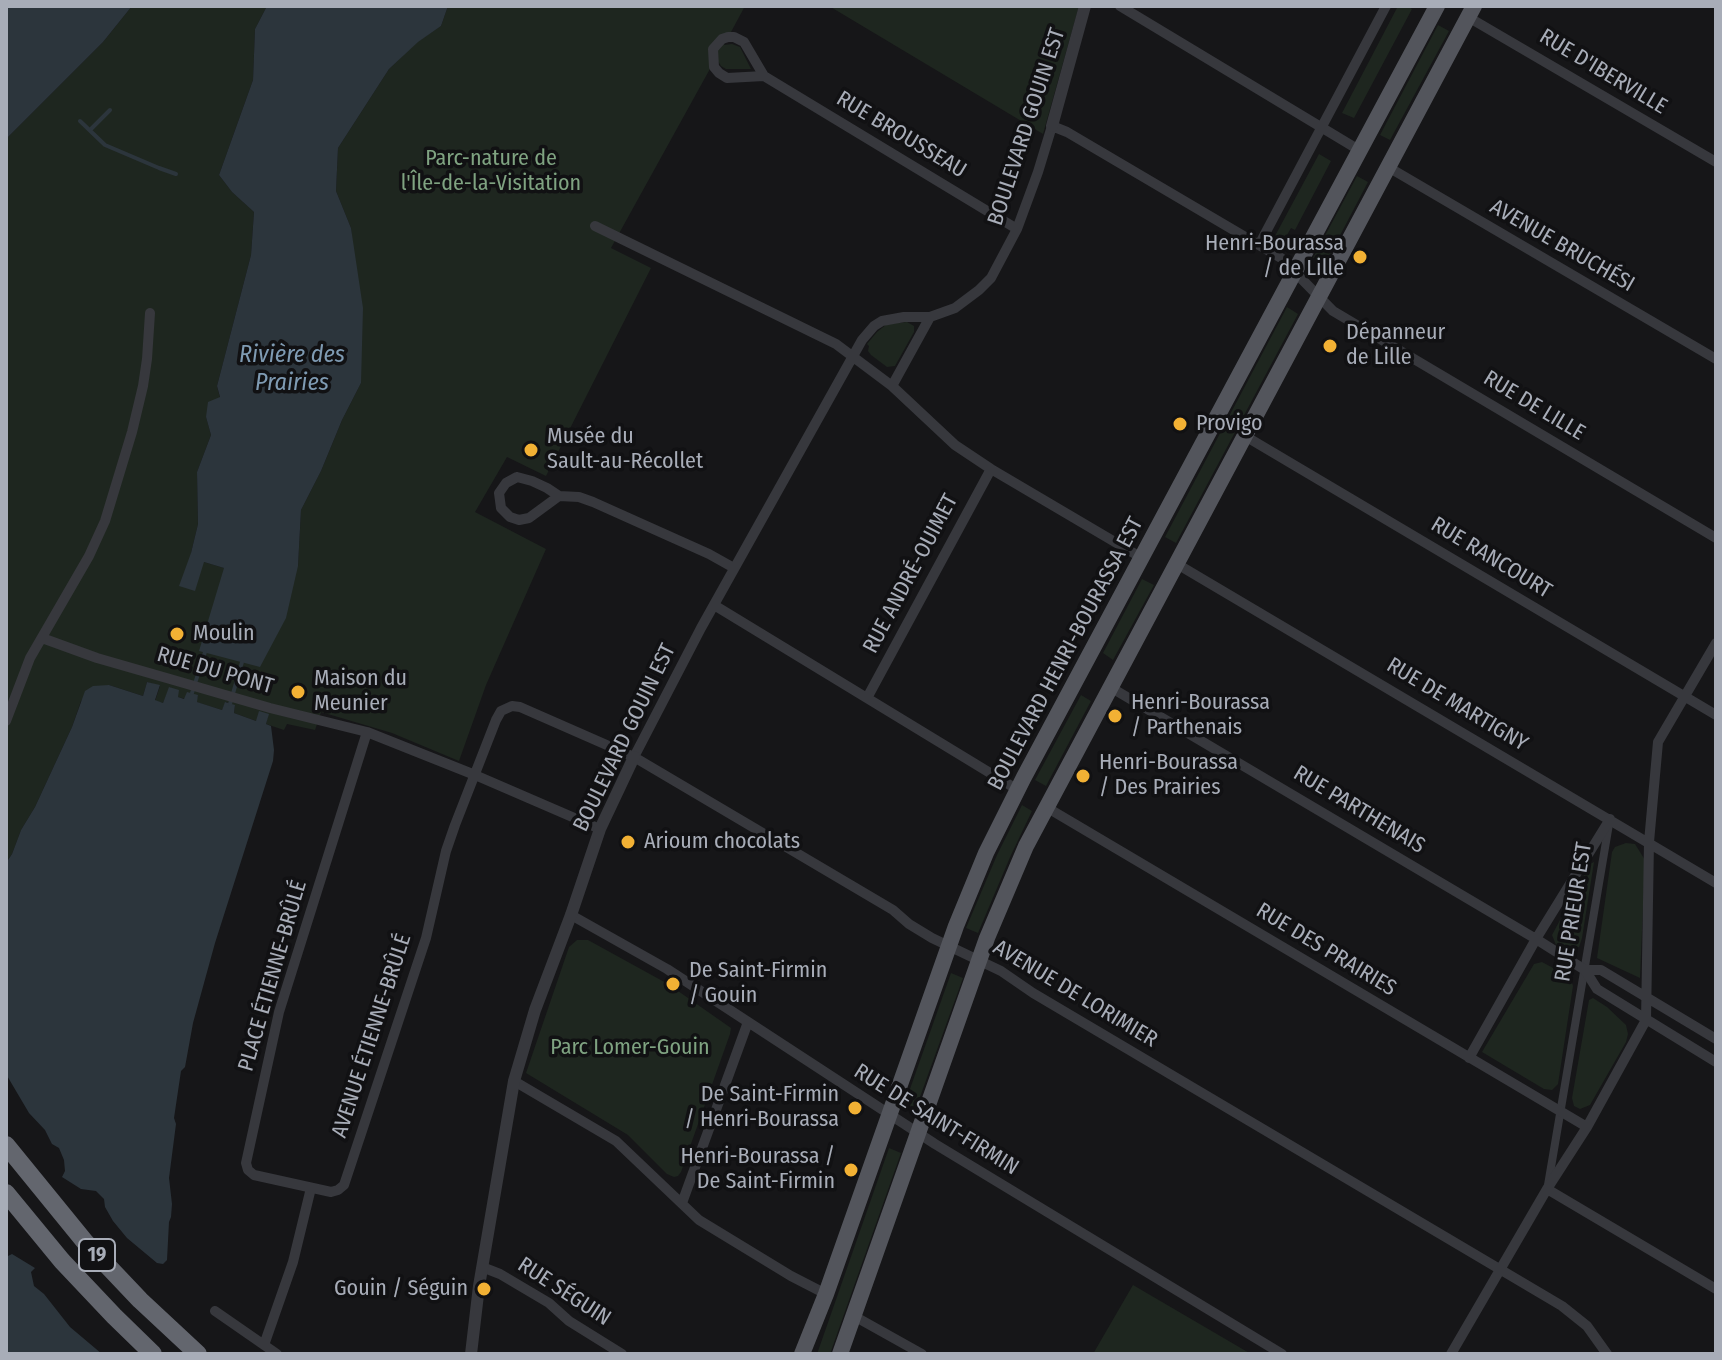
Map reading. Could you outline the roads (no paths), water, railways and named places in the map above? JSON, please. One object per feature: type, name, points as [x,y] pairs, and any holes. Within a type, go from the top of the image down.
[{"type":"highway","name":"19","points":[[6,1145],[104,1262],[198,1354]]},
{"type":"highway","name":"19","points":[[6,1193],[62,1261],[153,1354]]},
{"type":"main road","name":"BOULEVARD HENRI-BOURASSA EST","points":[[802,1354],[975,878],[1018,790],[1437,6]]},
{"type":"main road","points":[[840,1354],[1013,874],[1471,11]]},
{"type":"street","name":"BOULEVARD GOUIN EST","points":[[471,1354],[482,1267],[514,1081],[531,1022],[600,829],[714,605],[866,335],[882,321],[930,317],[955,308],[979,290],[998,266],[1017,229],[1038,172],[1085,6]]},
{"type":"street","points":[[1120,6],[1359,150]]},
{"type":"street","points":[[1259,245],[1386,6]]},
{"type":"street","name":"RUE D'IBERVILLE","points":[[1471,11],[1716,162]]},
{"type":"street","name":"RUE BROUSSEAU","points":[[764,76],[727,78],[714,67],[713,49],[728,37],[744,42],[764,76],[1017,229]]},
{"type":"street","name":"RUE DE LILLE","points":[[1052,126],[1281,258],[1333,311],[1716,538]]},
{"type":"street","name":"AVENUE BRUCHÉSI","points":[[1388,167],[1716,359]]},
{"type":"street","points":[[595,226],[836,344],[892,386],[946,437],[991,469],[1142,558]]},
{"type":"street","points":[[6,721],[25,669],[99,537],[143,386],[150,313]]},
{"type":"street","points":[[892,386],[930,317]]},
{"type":"street","name":"RUE RANCOURT","points":[[1245,436],[1716,715]]},
{"type":"street","name":"RUE ANDRÉ-OUIMET","points":[[867,698],[991,469]]},
{"type":"street","points":[[559,496],[523,520],[507,516],[499,503],[502,487],[508,481],[517,477],[532,481],[559,496],[579,497],[603,506],[734,568]]},
{"type":"street","name":"RUE DE MARTIGNY","points":[[1177,564],[1716,883]]},
{"type":"street","points":[[714,605],[1018,790]]},
{"type":"street","name":"RUE DU PONT","points":[[42,638],[55,645],[148,673],[367,732],[600,829]]},
{"type":"street","name":"RUE PRIEUR EST","points":[[1451,1354],[1547,1189],[1587,1127],[1646,1020],[1649,842],[1658,742],[1716,643]]},
{"type":"street","name":"RUE PARTHENAIS","points":[[1110,687],[1536,939],[1585,970],[1597,989],[1716,1062]]},
{"type":"street","name":"AVENUE DE LORIMIER","points":[[501,711],[512,706],[520,707],[634,757],[893,910],[909,924],[1020,982],[1033,993],[1575,1315],[1607,1354]]},
{"type":"street","name":"AVENUE ÉTIENNE-BRÛLÉ","points":[[311,1188],[335,1192],[346,1180],[426,938],[446,851],[501,711]]},
{"type":"street","name":"PLACE ÉTIENNE-BRÛLÉ","points":[[311,1188],[254,1175],[246,1163],[279,1012],[367,732]]},
{"type":"street","name":"RUE DES PRAIRIES","points":[[1046,807],[1587,1127]]},
{"type":"street","name":"RUE PRIEUR EST","points":[[1469,1058],[1536,939],[1610,819]]},
{"type":"street","name":"RUE PRIEUR EST","points":[[1547,1189],[1610,819]]},
{"type":"street","name":"RUE DE SAINT-FIRMIN","points":[[571,915],[667,969],[918,1134],[1282,1354]]},
{"type":"street","name":"RUE PARTHENAIS","points":[[1585,970],[1601,970],[1716,1039]]},
{"type":"street","points":[[682,1203],[748,1022]]},
{"type":"street","points":[[514,1081],[616,1141],[699,1220],[826,1294]]},
{"type":"street","points":[[264,1345],[293,1262],[311,1188]]},
{"type":"street","points":[[1547,1189],[1716,1289]]},
{"type":"street","name":"RUE SÉGUIN","points":[[482,1267],[549,1303],[572,1323],[622,1354]]},
{"type":"street","points":[[215,1311],[277,1354]]},
{"type":"street","points":[[854,1316],[922,1354]]},
{"type":"water","points":[[6,6],[132,6],[103,42],[6,139]]},
{"type":"water","name":"Rivière des Prairies","points":[[267,6],[448,6],[441,26],[389,69],[338,148],[336,191],[351,228],[363,308],[361,383],[301,510],[298,566],[286,618],[260,667],[199,651],[224,568],[204,562],[195,591],[179,586],[198,524],[197,472],[211,435],[206,417],[208,402],[220,397],[217,386],[251,255],[254,212],[219,175],[253,80],[255,29]]},
{"type":"water","points":[[147,682],[160,685],[155,700],[163,703],[169,687],[179,690],[178,697],[184,699],[187,692],[198,695],[197,702],[222,710],[225,702],[235,705],[234,713],[256,721],[259,711],[269,714],[266,724],[271,726],[274,750],[215,943],[193,1023],[185,1067],[181,1071],[169,1178],[172,1204],[167,1260],[163,1264],[157,1263],[127,1238],[96,1191],[81,1189],[62,1177],[64,1160],[59,1148],[52,1144],[45,1130],[29,1113],[6,1074],[6,863],[72,727],[85,691],[93,686],[109,685],[143,696]]},
{"type":"water","points":[[12,1254],[35,1268],[31,1272],[34,1286],[70,1327],[102,1354],[6,1354],[6,1257]]},
{"type":"waterway","points":[[90,130],[110,110]]},
{"type":"waterway","points":[[80,121],[105,145],[176,174]]},
{"type":"waterway","points":[[192,693],[205,652]]},
{"type":"waterway","points":[[230,704],[242,662]]},
{"type":"place","name":"Henri-Bourassa / de Lille","points":[[1360,257]]},
{"type":"place","name":"Dépanneur de Lille","points":[[1330,346]]},
{"type":"place","name":"Provigo","points":[[1180,424]]},
{"type":"place","name":"Musée du Sault-au-Récollet","points":[[531,450]]},
{"type":"place","name":"Moulin","points":[[177,634]]},
{"type":"place","name":"Maison du Meunier","points":[[298,692]]},
{"type":"place","name":"Henri-Bourassa / Parthenais","points":[[1115,716]]},
{"type":"place","name":"Henri-Bourassa / Des Prairies","points":[[1083,776]]},
{"type":"place","name":"Arioum chocolats","points":[[628,842]]},
{"type":"place","name":"De Saint-Firmin / Gouin","points":[[673,984]]},
{"type":"place","name":"De Saint-Firmin / Henri-Bourassa","points":[[855,1108]]},
{"type":"place","name":"Henri-Bourassa / De Saint-Firmin","points":[[851,1170]]},
{"type":"place","name":"Gouin / Séguin","points":[[484,1289]]},
{"type":"park label","name":"Parc-nature de l'Île-de-la-Visitation","points":[[491,172]]},
{"type":"park label","name":"Parc Lomer-Gouin","points":[[630,1048]]}]
